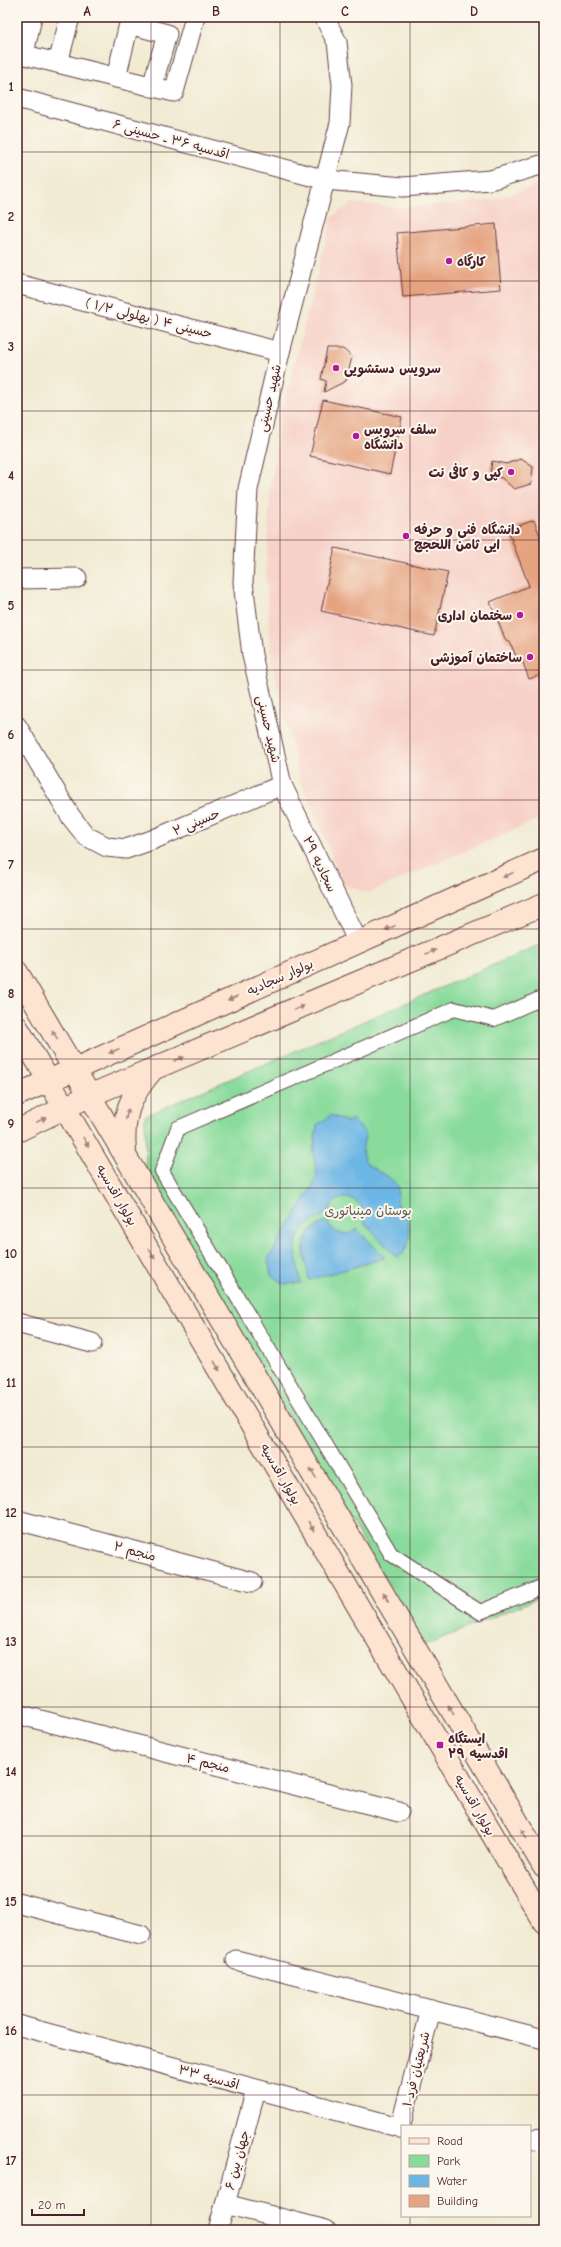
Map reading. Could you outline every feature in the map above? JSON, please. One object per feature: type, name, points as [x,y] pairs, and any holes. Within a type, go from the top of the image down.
[{"type":"main road","name":"بولوار سجادیه","points":[[17,1095],[544,859]]},
{"type":"main road","points":[[17,1131],[91,1095],[544,904]]},
{"type":"main road","points":[[17,972],[91,1095],[544,1867]]},
{"type":"main road","name":"بولوار اقدسیه","points":[[17,1027],[544,1922]]},
{"type":"main road","points":[[125,1153],[124,1125],[129,1105],[137,1088],[153,1069]]},
{"type":"street","points":[[32,17],[20,54],[174,92],[195,17]]},
{"type":"street","points":[[58,63],[70,17]]},
{"type":"street","name":"شهید حسینی","points":[[282,785],[252,654],[243,582],[248,489],[280,352],[340,124],[342,85],[337,42],[324,17]]},
{"type":"street","points":[[116,78],[129,24],[167,34],[152,87]]},
{"type":"street","name":"اقدسیه ۳۶ ـ حسینی ۶","points":[[17,98],[326,180],[403,187],[490,180],[544,164]]},
{"type":"street","name":"حسینی ۴ ( بهلولی ۱/۲ )","points":[[17,284],[280,352]]},
{"type":"street","points":[[17,579],[77,578]]},
{"type":"street","name":"حسینی ۲","points":[[17,726],[71,817],[86,836],[107,847],[126,849],[152,840],[282,785]]},
{"type":"street","name":"سجادیه ۲۹","points":[[282,785],[358,942]]},
{"type":"street","points":[[544,997],[494,1019],[454,1009],[178,1128],[162,1171],[391,1554],[480,1612],[544,1586]]},
{"type":"street","points":[[17,1323],[92,1343]]},
{"type":"street","name":"منجم ۲","points":[[17,1520],[252,1582]]},
{"type":"street","name":"منجم ۴","points":[[17,1714],[400,1812]]},
{"type":"street","points":[[17,1903],[141,1935]]},
{"type":"street","points":[[236,1960],[544,2039]]},
{"type":"street","name":"شریعتیان فرد ۱","points":[[402,2125],[431,2010]]},
{"type":"street","name":"اقدسیه ۳۳","points":[[17,2025],[401,2128]]},
{"type":"street","name":"جهان بین ۶","points":[[218,2230],[256,2090]]},
{"type":"street","points":[[531,2140],[544,2139]]},
{"type":"street","points":[[225,2204],[326,2230]]},
{"type":"shaded area","name":"دانشگاه فنی و حرفه ایی ثامن اللحجج","points":[[544,183],[544,817],[368,893],[344,885],[299,777],[272,662],[266,580],[270,492],[280,419],[332,217],[352,203],[400,208],[494,200]]},
{"type":"green space","name":"بوستان مینیاتوری","points":[[544,943],[544,1596],[425,1645],[146,1180],[145,1116]]},
{"type":"water","points":[[331,1115],[347,1122],[352,1119],[366,1134],[363,1147],[363,1156],[371,1167],[384,1174],[398,1186],[397,1206],[408,1220],[410,1238],[403,1254],[396,1257],[364,1222],[363,1211],[357,1202],[348,1198],[337,1200],[323,1216],[306,1225],[303,1229],[296,1245],[297,1262],[301,1283],[285,1284],[271,1275],[268,1259],[311,1189],[317,1175],[313,1152],[317,1125]]},
{"type":"water","points":[[327,1220],[332,1229],[340,1233],[344,1234],[353,1232],[357,1229],[385,1258],[309,1280],[304,1252],[306,1238],[317,1226]]},
{"type":"building","name":"کارگاه","points":[[496,224],[501,289],[403,297],[397,233]]},
{"type":"building","name":"سرویس دستشویی","points":[[327,349],[343,349],[352,357],[346,381],[324,392],[326,381],[321,379]]},
{"type":"building","name":"سلف سرویس دانشگاه","points":[[323,400],[402,417],[390,474],[310,456]]},
{"type":"building","name":"کپی و کافی نت","points":[[521,459],[533,467],[531,484],[514,489],[502,478],[490,476],[492,461],[506,464]]},
{"type":"building","points":[[534,520],[544,547],[544,674],[529,679],[522,660],[518,661],[510,642],[506,641],[490,602],[529,586],[508,530]]},
{"type":"building","points":[[335,548],[448,572],[434,636],[321,611]]},
{"type":"place","name":"کارگاه","points":[[449,261]]},
{"type":"place","name":"سرویس دستشویی","points":[[336,368]]},
{"type":"place","name":"سلف سرویس دانشگاه","points":[[356,436]]},
{"type":"place","name":"کپی و کافی نت","points":[[511,472]]},
{"type":"place","name":"دانشگاه فنی و حرفه ایی ثامن اللحجج","points":[[406,536]]},
{"type":"place","name":"سختمان اداری","points":[[520,615]]},
{"type":"place","name":"ساختمان آموزشی","points":[[530,657]]},
{"type":"place","name":"ایستگاه اقدسیه ۲۹","points":[[440,1745]]}]
